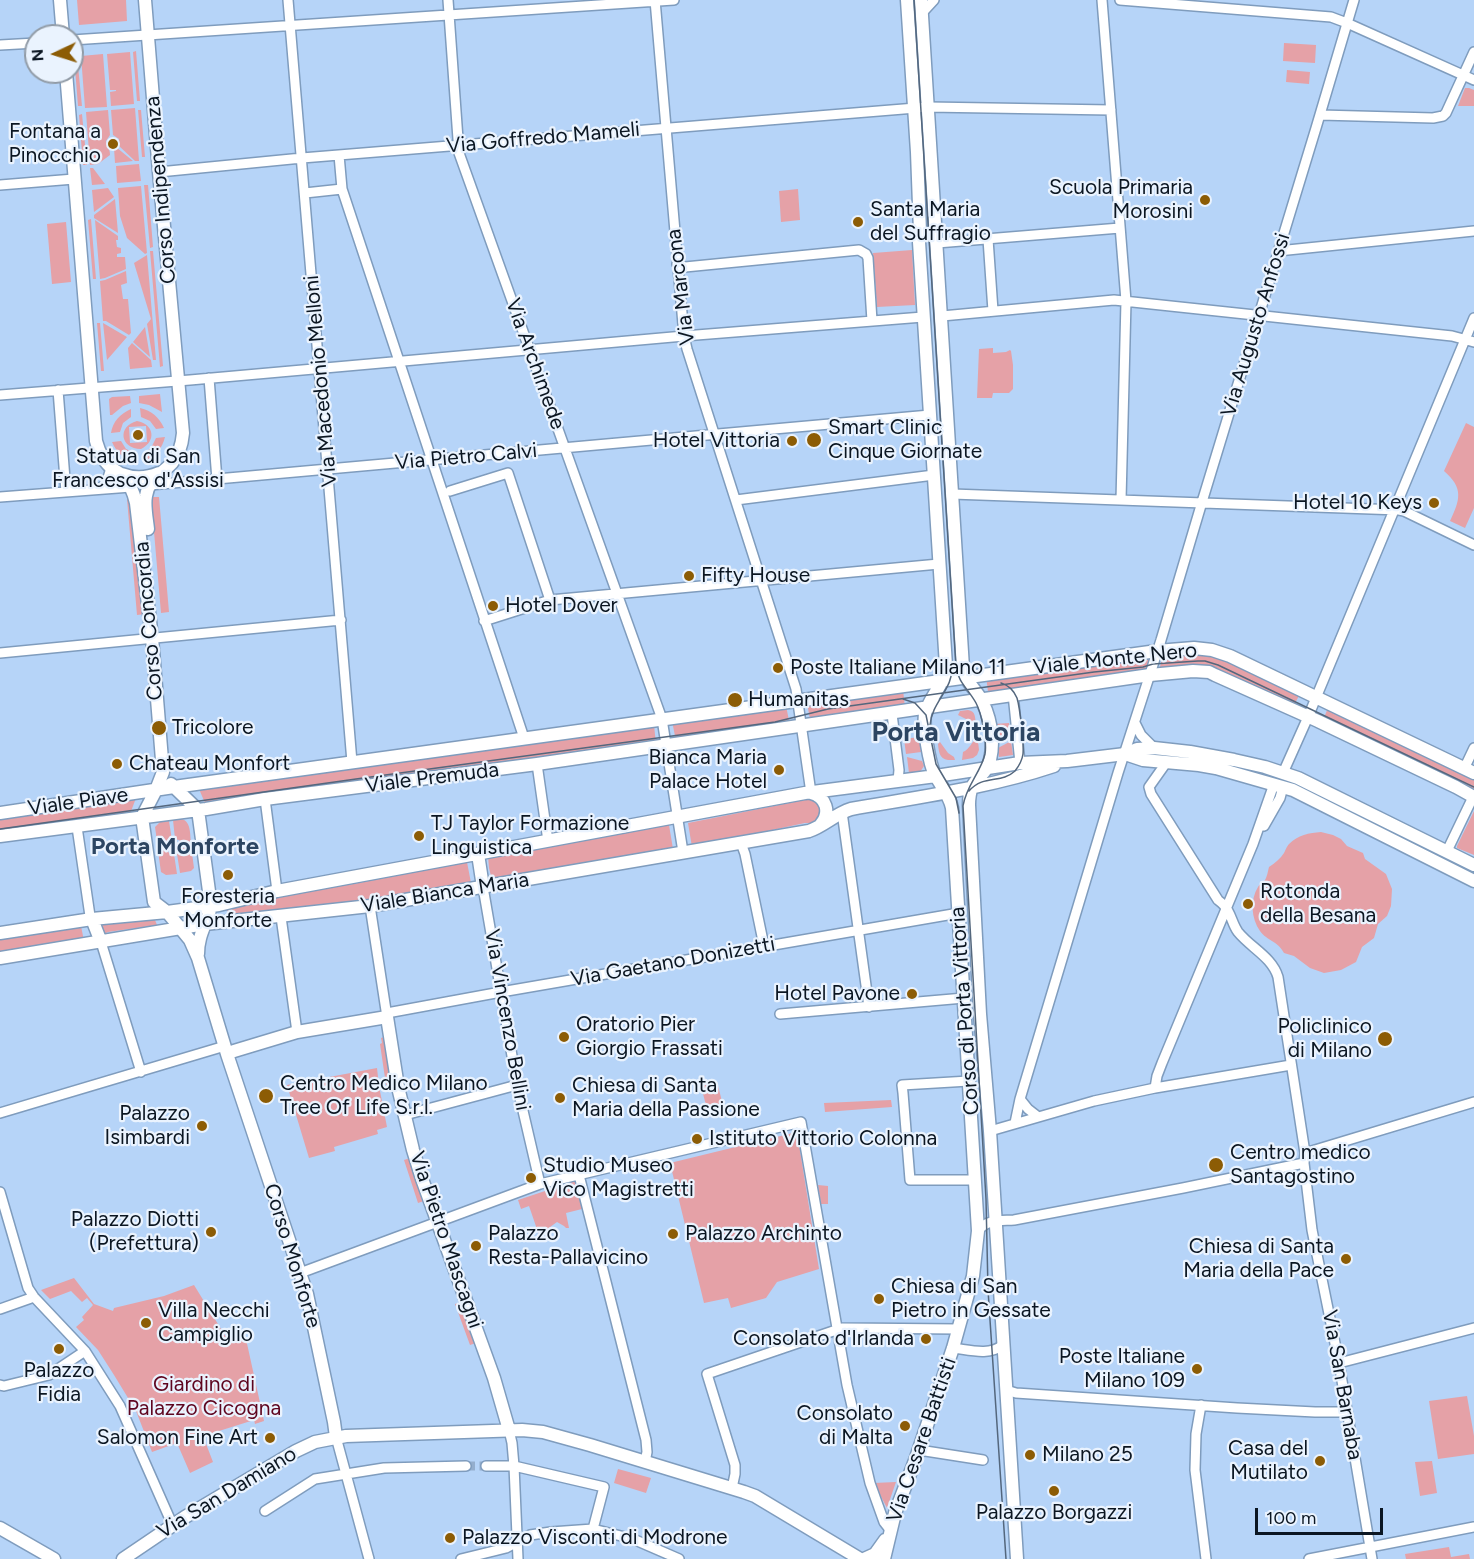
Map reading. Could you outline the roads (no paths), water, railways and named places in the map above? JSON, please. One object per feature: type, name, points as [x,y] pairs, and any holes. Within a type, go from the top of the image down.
[{"type":"street","points":[[60,0],[62,24]]},
{"type":"street","name":"Corso Indipendenza","points":[[145,0],[178,381]]},
{"type":"street","name":"Via Macedonio Melloni","points":[[288,0],[352,762]]},
{"type":"street","name":"Via Archimede","points":[[448,0],[460,155],[662,719]]},
{"type":"street","points":[[84,39],[674,0]]},
{"type":"street","points":[[907,0],[919,242],[946,666],[943,680],[928,708]]},
{"type":"street","points":[[934,0],[921,6],[962,662],[964,676],[981,699],[988,719],[991,742],[988,768],[972,788]]},
{"type":"street","points":[[1102,0],[1126,301],[1121,500]]},
{"type":"street","points":[[1120,0],[1331,17],[1474,80]]},
{"type":"street","name":"Via Augusto Anfossi","points":[[1015,1123],[1020,1099],[1354,0]]},
{"type":"street","name":"Via Marcona","points":[[655,1],[684,336],[796,689],[811,793]]},
{"type":"street","points":[[0,45],[24,44]]},
{"type":"street","points":[[1320,115],[1433,118],[1443,116],[1474,52]]},
{"type":"street","points":[[67,84],[96,441],[100,454],[117,471],[142,478],[159,473]]},
{"type":"street","name":"Via Goffredo Mameli","points":[[159,172],[302,158],[928,107],[1111,110]]},
{"type":"street","points":[[339,155],[342,189],[524,738]]},
{"type":"street","points":[[0,185],[75,179]]},
{"type":"street","points":[[305,193],[342,189]]},
{"type":"street","points":[[937,243],[1120,228]]},
{"type":"street","points":[[1278,252],[1474,231]]},
{"type":"street","points":[[988,239],[993,311]]},
{"type":"street","points":[[677,264],[685,267],[859,250],[868,258],[872,321]]},
{"type":"street","points":[[0,395],[1114,300],[1440,334],[1470,340]]},
{"type":"street","points":[[1155,1088],[1162,1063],[1278,786],[1277,776],[1283,772],[1308,717],[1394,510],[1470,340],[1474,318]]},
{"type":"street","points":[[209,378],[217,480]]},
{"type":"street","points":[[150,485],[159,473],[171,465],[183,440],[178,381]]},
{"type":"street","points":[[58,390],[66,492]]},
{"type":"street","name":"Via Pietro Calvi","points":[[150,485],[930,415]]},
{"type":"street","points":[[171,465],[181,483]]},
{"type":"street","points":[[99,489],[117,471]]},
{"type":"street","name":"Corso Concordia","points":[[117,471],[131,487],[138,508],[168,781],[174,787]]},
{"type":"street","points":[[450,491],[508,473],[550,600]]},
{"type":"street","points":[[736,500],[934,475]]},
{"type":"street","name":"Corso Concordia","points":[[142,817],[163,772],[146,498],[150,485]]},
{"type":"street","points":[[0,497],[131,487]]},
{"type":"street","points":[[952,494],[1394,510],[1404,511],[1474,545]]},
{"type":"street","points":[[484,621],[550,600],[939,564]]},
{"type":"street","points":[[0,653],[340,620]]},
{"type":"street","name":"Viale Monte Nero","points":[[943,680],[1157,651],[1194,648],[1212,650],[1230,656],[1469,771]]},
{"type":"street","name":"Viale Monte Nero","points":[[928,708],[1150,675],[1193,671],[1209,672],[1473,797]]},
{"type":"street","name":"Viale Premuda","points":[[174,787],[943,680]]},
{"type":"street","points":[[1013,694],[1020,762],[1035,772]]},
{"type":"street","name":"Viale Premuda","points":[[198,810],[928,708]]},
{"type":"street","name":"Corso di Porta Vittoria","points":[[928,708],[925,715],[930,761],[951,801],[952,808],[978,1231],[973,1276],[959,1329]]},
{"type":"street","points":[[892,714],[899,770],[898,781],[907,788],[907,794],[903,800]]},
{"type":"street","points":[[662,719],[683,852]]},
{"type":"street","points":[[1135,723],[1141,735],[1154,748]]},
{"type":"street","points":[[1067,761],[1154,748],[1234,760],[1283,772],[1474,865]]},
{"type":"street","points":[[1469,771],[1474,748]]},
{"type":"street","points":[[1125,754],[1138,759],[1207,766],[1304,795],[1474,881]]},
{"type":"street","name":"Viale Bianca Maria","points":[[0,933],[211,906],[277,891],[811,793],[1020,762],[1067,761]]},
{"type":"street","name":"Viale Bianca Maria","points":[[0,958],[205,924],[370,906],[809,831],[843,812],[972,788],[1035,772],[1067,761]]},
{"type":"street","name":"Via San Barnaba","points":[[1166,763],[1149,787],[1151,794],[1218,900],[1227,909],[1239,934],[1269,961],[1276,971],[1305,1153],[1304,1163],[1312,1230],[1340,1363],[1372,1559]]},
{"type":"street","points":[[537,764],[548,841]]},
{"type":"street","points":[[174,787],[198,810],[211,906]]},
{"type":"street","name":"Viale Piave","points":[[0,813],[174,787]]},
{"type":"street","name":"Corso di Porta Vittoria","points":[[972,788],[969,805],[980,1014],[990,1131],[1003,1345]]},
{"type":"street","points":[[811,793],[820,797],[825,804],[826,816],[821,825]]},
{"type":"street","points":[[1441,865],[1473,797]]},
{"type":"street","points":[[265,800],[277,891]]},
{"type":"street","name":"Viale Piave","points":[[0,836],[198,810]]},
{"type":"street","points":[[843,812],[869,1007]]},
{"type":"street","name":"Corso Monforte","points":[[142,817],[154,902],[167,912],[190,940],[198,958],[300,1273],[309,1304],[336,1437],[369,1559]]},
{"type":"street","points":[[77,827],[90,916],[101,942],[141,1072]]},
{"type":"street","points":[[741,843],[764,946]]},
{"type":"street","name":"Via Vincenzo Bellini","points":[[478,854],[517,1086],[540,1184]]},
{"type":"street","name":"Corso Monforte","points":[[198,958],[199,938],[211,906]]},
{"type":"street","name":"Via Pietro Mascagni","points":[[370,906],[398,1087],[422,1179],[494,1378],[510,1433]]},
{"type":"street","name":"Via Gaetano Donizetti","points":[[226,1050],[234,1051],[297,1032],[501,992],[959,913]]},
{"type":"street","points":[[281,916],[297,1032]]},
{"type":"street","points":[[780,1014],[964,998]]},
{"type":"street","points":[[0,1113],[183,1059],[226,1050]]},
{"type":"street","points":[[990,1131],[1094,1101],[1155,1088],[1291,1065]]},
{"type":"street","points":[[969,1081],[902,1085],[910,1180],[975,1180]]},
{"type":"street","points":[[405,1115],[517,1086]]},
{"type":"street","points":[[1020,1099],[1037,1116]]},
{"type":"street","points":[[1305,1153],[1474,1102]]},
{"type":"street","name":"Via Cesare Battisti","points":[[579,1175],[801,1122],[847,1386],[871,1487],[884,1522],[891,1531]]},
{"type":"street","points":[[978,1231],[984,1224],[996,1221],[1014,1220],[1304,1163]]},
{"type":"street","points":[[300,1273],[540,1184],[579,1175],[646,1440],[645,1462]]},
{"type":"street","points":[[0,1192],[3,1211],[28,1288],[85,1351],[120,1406],[173,1526]]},
{"type":"street","points":[[0,1309],[34,1297]]},
{"type":"street","points":[[732,1488],[735,1465],[707,1374],[842,1328],[959,1329]]},
{"type":"street","points":[[1340,1363],[1474,1328]]},
{"type":"street","name":"Via Cesare Battisti","points":[[884,1559],[895,1513],[959,1329]]},
{"type":"street","points":[[954,1348],[988,1351],[1003,1345],[1017,1559]]},
{"type":"street","points":[[0,1385],[49,1375],[85,1351]]},
{"type":"street","points":[[1006,1390],[1028,1394],[1347,1413]]},
{"type":"street","points":[[1202,1405],[1196,1434],[1195,1470],[1206,1559]]},
{"type":"street","name":"Via San Damiano","points":[[123,1559],[306,1445],[336,1437],[543,1432],[753,1495],[862,1559]]},
{"type":"street","points":[[510,1433],[514,1466],[518,1559]]},
{"type":"street","points":[[919,1449],[983,1460]]},
{"type":"street","points":[[265,1511],[315,1479],[384,1468],[466,1466]]},
{"type":"street","points":[[486,1466],[514,1466],[604,1487],[593,1529]]},
{"type":"street","points":[[1310,1559],[1474,1527]]},
{"type":"street","points":[[0,1528],[54,1559]]},
{"type":"street","points":[[466,1558],[506,1548],[530,1535],[593,1529],[633,1539],[679,1559]]},
{"type":"street","name":"Via Cesare Battisti","points":[[862,1559],[875,1554],[891,1531]]},
{"type":"tunnel","points":[[466,1466],[486,1466]]},
{"type":"tram line","points":[[914,0],[956,667],[961,682],[978,708],[985,743],[983,761],[967,792],[963,806],[986,1199],[988,1290],[1006,1559]]},
{"type":"tram line","points":[[0,829],[775,722],[828,709],[1153,664],[1198,661],[1218,665],[1474,787]]},
{"type":"tram line","points":[[930,725],[935,709],[950,681],[952,665]]},
{"type":"tram line","points":[[969,791],[986,781],[1010,775],[1022,759],[1022,735],[1017,698],[1006,685],[1001,683]]},
{"type":"tram line","points":[[903,699],[915,703],[926,715],[936,764],[956,798],[959,813]]},
{"type":"place","name":"Fontana a Pinocchio","points":[[113,144]]},
{"type":"place","name":"Scuola Primaria Morosini","points":[[1205,200]]},
{"type":"place","name":"Santa Maria del Suffragio","points":[[858,222]]},
{"type":"place","name":"Statua di San Francesco d'Assisi","points":[[138,435]]},
{"type":"place","name":"Smart Clinic Cinque Giornate","points":[[814,440]]},
{"type":"place","name":"Hotel Vittoria","points":[[792,441]]},
{"type":"place","name":"Hotel 10 Keys","points":[[1434,503]]},
{"type":"place","name":"Fifty House","points":[[689,576]]},
{"type":"place","name":"Hotel Dover","points":[[493,606]]},
{"type":"place","name":"Poste Italiane Milano 11","points":[[778,668]]},
{"type":"place","name":"Humanitas","points":[[735,700]]},
{"type":"place","name":"Tricolore","points":[[159,728]]},
{"type":"place","name":"Chateau Monfort","points":[[117,764]]},
{"type":"place","name":"Bianca Maria Palace Hotel","points":[[779,770]]},
{"type":"place","name":"TJ Taylor Formazione Linguistica","points":[[419,836]]},
{"type":"place","name":"Foresteria Monforte","points":[[228,875]]},
{"type":"place","name":"Rotonda della Besana","points":[[1248,904]]},
{"type":"place","name":"Hotel Pavone","points":[[912,994]]},
{"type":"place","name":"Oratorio Pier Giorgio Frassati","points":[[564,1037]]},
{"type":"place","name":"Policlinico di Milano","points":[[1385,1039]]},
{"type":"place","name":"Centro Medico Milano Tree Of Life S.r.l.","points":[[266,1096]]},
{"type":"place","name":"Chiesa di Santa Maria della Passione","points":[[560,1098]]},
{"type":"place","name":"Palazzo Isimbardi","points":[[202,1126]]},
{"type":"place","name":"Istituto Vittorio Colonna","points":[[697,1139]]},
{"type":"place","name":"Centro medico Santagostino","points":[[1216,1165]]},
{"type":"place","name":"Studio Museo Vico Magistretti","points":[[531,1178]]},
{"type":"place","name":"Palazzo Diotti (Prefettura)","points":[[211,1232]]},
{"type":"place","name":"Palazzo Archinto","points":[[673,1234]]},
{"type":"place","name":"Palazzo Resta-Pallavicino","points":[[476,1246]]},
{"type":"place","name":"Chiesa di Santa Maria della Pace","points":[[1346,1259]]},
{"type":"place","name":"Chiesa di San Pietro in Gessate","points":[[879,1299]]},
{"type":"place","name":"Villa Necchi Campiglio","points":[[146,1323]]},
{"type":"place","name":"Consolato d'Irlanda","points":[[926,1339]]},
{"type":"place","name":"Palazzo Fidia","points":[[59,1349]]},
{"type":"place","name":"Poste Italiane Milano 109","points":[[1197,1369]]},
{"type":"place","name":"Consolato di Malta","points":[[905,1426]]},
{"type":"place","name":"Salomon Fine Art","points":[[270,1438]]},
{"type":"place","name":"Milano 25","points":[[1030,1455]]},
{"type":"place","name":"Casa del Mutilato","points":[[1320,1461]]},
{"type":"place","name":"Palazzo Borgazzi","points":[[1054,1491]]},
{"type":"place","name":"Palazzo Visconti di Modrone","points":[[450,1538]]},
{"type":"district","name":"Porta Vittoria","points":[[956,733]]},
{"type":"district","name":"Porta Monforte","points":[[175,847]]},
{"type":"park label","name":"Giardino di Palazzo Cicogna","points":[[204,1397]]}]
